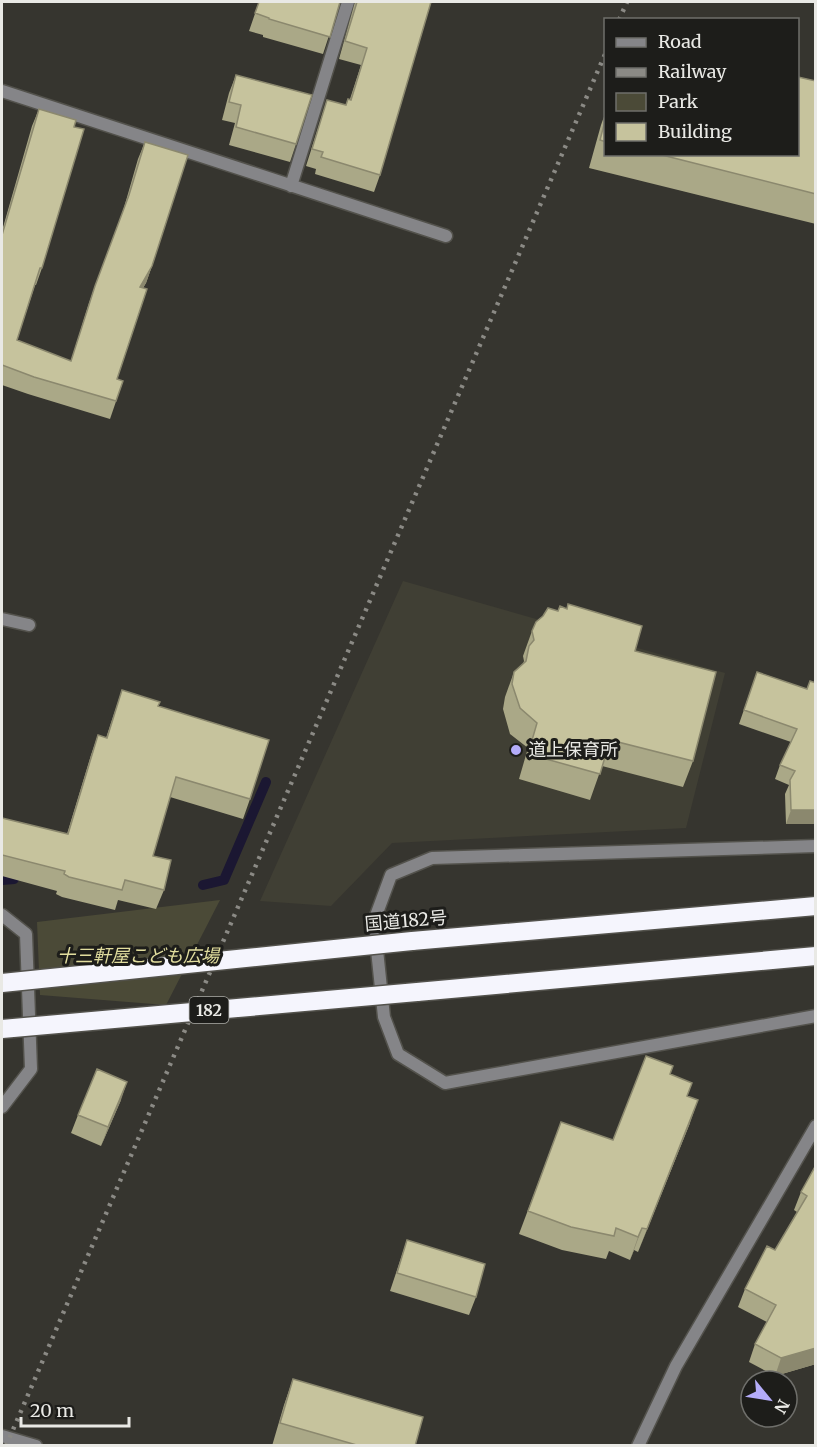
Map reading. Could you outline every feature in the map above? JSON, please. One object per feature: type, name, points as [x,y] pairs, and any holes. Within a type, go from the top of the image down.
[{"type":"highway","name":"国道182号","points":[[2,983],[412,941],[816,906]]},
{"type":"highway","name":"182","points":[[2,1029],[816,956]]},
{"type":"street","points":[[291,186],[348,2]]},
{"type":"street","points":[[2,91],[446,237]]},
{"type":"street","points":[[2,619],[29,625]]},
{"type":"street","points":[[816,846],[432,858],[391,875],[374,921],[384,1017],[398,1054],[445,1083],[816,1016]]},
{"type":"street","points":[[2,915],[26,934],[31,1069],[2,1107]]},
{"type":"street","points":[[638,1446],[676,1366],[816,1126]]},
{"type":"street","points":[[2,1436],[36,1446]]},
{"type":"shaded area","name":"道上保育所","points":[[403,581],[725,673],[686,828],[392,843],[331,906],[260,901]]},
{"type":"green space","name":"十三軒屋こども広場","points":[[220,900],[166,1005],[40,995],[37,922]]},
{"type":"building","points":[[259,2],[340,2],[330,37],[255,13]]},
{"type":"building","points":[[357,2],[431,2],[380,175],[321,157],[323,152],[312,149],[327,100],[346,105],[348,99],[351,100],[367,48],[345,41]]},
{"type":"building","points":[[236,75],[312,95],[296,144],[236,127],[241,105],[229,102]]},
{"type":"building","points":[[799,77],[816,81],[816,194],[666,156],[799,156]]},
{"type":"building","points":[[39,109],[76,120],[74,127],[84,129],[42,268],[40,268],[17,340],[71,361],[95,286],[129,195],[145,142],[188,155],[152,266],[140,287],[147,289],[117,379],[123,381],[116,401],[34,377],[2,365],[2,235]]},
{"type":"building","points":[[604,125],[604,141],[600,140]]},
{"type":"building","points":[[568,604],[642,626],[635,651],[716,672],[693,761],[610,740],[600,774],[528,754],[537,723],[520,708],[512,684],[514,672],[526,661],[529,646],[534,640],[532,631],[536,622],[548,608],[558,611],[560,606],[567,609]]},
{"type":"building","points":[[757,672],[807,689],[810,681],[816,683],[816,810],[791,810],[790,780],[795,771],[780,765],[797,729],[744,710]]},
{"type":"building","points":[[122,690],[160,702],[158,706],[269,740],[250,799],[176,777],[153,856],[171,860],[164,890],[125,880],[122,890],[69,877],[64,874],[65,871],[2,855],[2,818],[68,834],[98,735],[107,738]]},
{"type":"building","points":[[646,1056],[673,1066],[670,1074],[692,1083],[687,1096],[698,1100],[647,1229],[642,1228],[638,1237],[616,1228],[614,1236],[571,1227],[528,1211],[561,1122],[613,1140]]},
{"type":"building","points":[[97,1069],[127,1082],[108,1127],[78,1115]]},
{"type":"building","points":[[816,1165],[816,1348],[781,1358],[755,1344],[776,1305],[745,1289],[767,1246],[775,1250],[807,1196],[801,1192]]},
{"type":"building","points":[[407,1240],[485,1264],[476,1297],[397,1273]]},
{"type":"building","points":[[293,1379],[423,1417],[415,1446],[360,1446],[280,1423]]},
{"type":"waterway","points":[[203,885],[224,880],[266,782]]},
{"type":"waterway","points":[[2,880],[14,879]]},
{"type":"railway","points":[[620,18],[627,2]]},
{"type":"railway","points":[[6,1446],[604,57]]},
{"type":"place","name":"道上保育所","points":[[516,750]]}]
